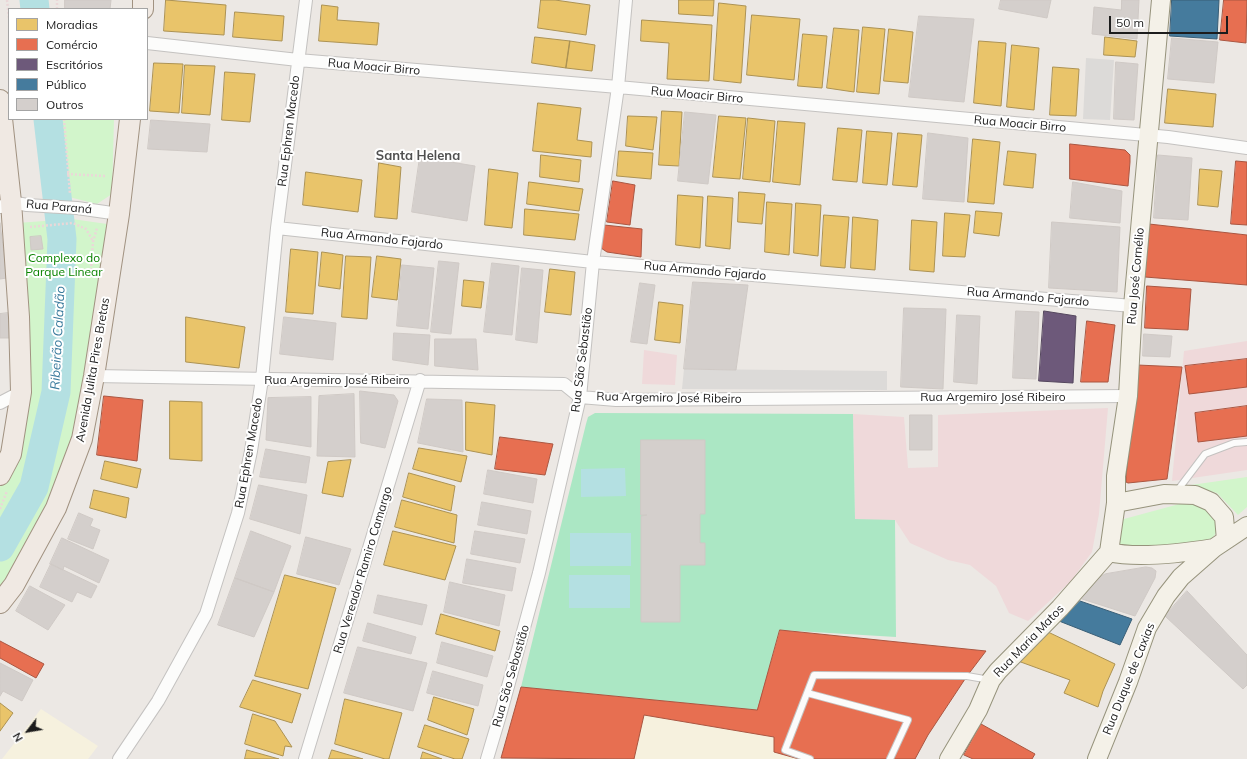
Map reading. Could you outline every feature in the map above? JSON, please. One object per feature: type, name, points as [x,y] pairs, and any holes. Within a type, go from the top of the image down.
[{"type":"main road","name":"Rua José Cornélio","points":[[1109,552],[1116,503],[1116,476],[1128,396],[1133,306],[1161,0]]},
{"type":"main road","points":[[0,100],[13,205],[19,317],[21,392],[11,454],[0,475]]},
{"type":"main road","name":"Avenida Julita Pires Bretas","points":[[0,603],[14,585],[56,508],[82,440],[94,376],[110,213],[124,174],[130,120]]},
{"type":"main road","points":[[1109,552],[1123,555],[1184,553],[1220,544],[1224,517],[1211,502],[1195,494],[1164,494],[1116,503]]},
{"type":"main road","name":"Rua Duque de Caxias","points":[[1097,759],[1128,682],[1147,628],[1166,596],[1181,577],[1220,544],[1247,526]]},
{"type":"main road","name":"Rua Maria Matos","points":[[949,759],[978,710],[991,680],[1060,608],[1109,552]]},
{"type":"street","name":"Rua Ephren Macedo","points":[[119,759],[158,701],[206,614],[238,513],[251,451],[262,379],[277,228],[306,0]]},
{"type":"street","name":"Rua São Sebastião","points":[[487,759],[539,573],[580,397],[593,262],[618,87],[626,0]]},
{"type":"street","name":"Rua Moacir Birro","points":[[148,43],[298,60],[618,87],[1148,135],[1247,148]]},
{"type":"street","name":"Rua Paraná","points":[[13,205],[67,207],[110,213]]},
{"type":"street","name":"Rua Armando Fajardo","points":[[277,228],[593,262],[1133,306]]},
{"type":"street","name":"Rua Argemiro José Ribeiro","points":[[94,376],[420,380],[564,384],[580,397],[616,400],[1128,396]]},
{"type":"street","name":"Rua Vereador Ramiro Camargo","points":[[305,759],[420,380]]},
{"type":"street","points":[[0,403],[21,392]]},
{"type":"lane","points":[[1174,494],[1205,454],[1234,443],[1247,442]]},
{"type":"lane","points":[[810,759],[785,750],[814,675],[967,676],[991,680]]},
{"type":"lane","points":[[807,693],[908,720],[890,759]]},
{"type":"path","points":[[64,120],[67,174],[70,195]]},
{"type":"path","points":[[67,174],[111,176],[124,174]]},
{"type":"path","points":[[91,271],[93,242],[110,213]]},
{"type":"path","points":[[38,227],[73,224],[86,229],[93,242]]},
{"type":"shaded area","points":[[1086,58],[1114,60],[1110,120],[1083,119]]},
{"type":"shaded area","points":[[1247,341],[1247,470],[1172,481],[1184,351]]},
{"type":"shaded area","points":[[644,350],[677,355],[675,385],[642,384]]},
{"type":"shaded area","points":[[684,369],[887,371],[887,390],[682,389]]},
{"type":"shaded area","points":[[1108,408],[1099,514],[1092,552],[1071,581],[1028,621],[1009,613],[996,586],[970,565],[948,560],[910,543],[895,520],[855,520],[853,414],[904,417],[908,468],[938,467],[938,415]]},
{"type":"shaded area","points":[[41,709],[98,746],[88,759],[2,759]]},
{"type":"shaded area","points":[[644,715],[774,737],[774,752],[799,759],[634,759]]},
{"type":"green space","points":[[58,120],[114,120],[112,194],[97,204],[69,197],[62,175]]},
{"type":"green space","name":"Complexo do Parque Linear","points":[[72,219],[114,225],[81,439],[0,599],[0,480],[14,453],[17,223]]},
{"type":"green space","points":[[595,413],[853,414],[855,519],[895,520],[896,637],[780,630],[757,710],[521,687],[586,424],[588,417]]},
{"type":"green space","points":[[1247,477],[1247,507],[1238,515],[1217,493],[1191,485]]},
{"type":"green space","points":[[1200,502],[1212,507],[1219,527],[1214,536],[1204,544],[1122,549],[1116,544],[1118,527],[1124,519],[1183,503]]},
{"type":"water","points":[[625,468],[626,496],[581,497],[581,469]]},
{"type":"water","points":[[570,533],[631,533],[631,566],[570,566]]},
{"type":"water","points":[[569,575],[630,575],[630,608],[569,608]]},
{"type":"building: Moradias","points":[[166,0],[226,5],[224,35],[164,31]]},
{"type":"building: Moradias","points":[[541,0],[555,0],[590,5],[586,35],[538,28]]},
{"type":"building: Moradias","points":[[679,0],[714,0],[713,16],[679,14]]},
{"type":"building: Moradias","points":[[719,3],[746,6],[741,83],[714,80]]},
{"type":"building: Moradias","points":[[322,5],[338,7],[337,20],[379,23],[377,45],[319,41]]},
{"type":"building: Moradias","points":[[235,12],[284,16],[282,41],[233,37]]},
{"type":"building: Moradias","points":[[752,15],[800,19],[794,80],[747,75]]},
{"type":"building: Moradias","points":[[642,20],[712,25],[709,81],[667,79],[669,43],[641,41]]},
{"type":"building: Moradias","points":[[863,27],[885,29],[879,94],[857,92]]},
{"type":"building: Moradias","points":[[834,28],[859,30],[854,92],[827,88]]},
{"type":"building: Moradias","points":[[889,29],[913,32],[908,83],[884,81]]},
{"type":"building: Moradias","points":[[803,34],[827,36],[822,88],[798,86]]},
{"type":"building: Moradias","points":[[535,37],[570,41],[566,68],[532,63]]},
{"type":"building: Moradias","points":[[1105,37],[1137,41],[1135,57],[1104,55]]},
{"type":"building: Moradias","points":[[570,41],[595,45],[592,71],[566,68]]},
{"type":"building: Moradias","points":[[979,41],[1006,43],[1001,106],[974,103]]},
{"type":"building: Moradias","points":[[1012,45],[1039,48],[1034,110],[1007,107]]},
{"type":"building: Moradias","points":[[154,63],[183,64],[179,113],[150,111]]},
{"type":"building: Moradias","points":[[185,65],[215,66],[210,115],[182,113]]},
{"type":"building: Moradias","points":[[1053,67],[1079,69],[1076,116],[1050,115]]},
{"type":"building: Moradias","points":[[225,72],[255,74],[250,122],[222,120]]},
{"type":"building: Moradias","points":[[1168,89],[1216,94],[1213,127],[1165,123]]},
{"type":"building: Moradias","points":[[538,103],[581,108],[577,140],[592,142],[591,157],[533,151]]},
{"type":"building: Moradias","points":[[662,111],[682,112],[679,166],[659,165]]},
{"type":"building: Moradias","points":[[628,116],[657,117],[653,150],[626,146]]},
{"type":"building: Moradias","points":[[719,116],[746,118],[740,179],[713,177]]},
{"type":"building: Moradias","points":[[748,118],[775,121],[770,182],[743,179]]},
{"type":"building: Moradias","points":[[778,121],[805,123],[800,185],[773,182]]},
{"type":"building: Moradias","points":[[838,128],[862,130],[857,182],[833,180]]},
{"type":"building: Moradias","points":[[867,131],[892,133],[887,185],[863,183]]},
{"type":"building: Moradias","points":[[898,133],[922,135],[917,187],[893,185]]},
{"type":"building: Moradias","points":[[973,139],[1000,142],[994,204],[968,202]]},
{"type":"building: Moradias","points":[[619,151],[653,153],[651,179],[617,176]]},
{"type":"building: Moradias","points":[[1008,151],[1036,154],[1033,188],[1004,185]]},
{"type":"building: Moradias","points":[[541,155],[581,160],[579,182],[540,177]]},
{"type":"building: Moradias","points":[[379,163],[401,167],[397,219],[375,217]]},
{"type":"building: Moradias","points":[[489,169],[518,173],[512,228],[485,225]]},
{"type":"building: Moradias","points":[[1200,169],[1222,171],[1218,207],[1198,205]]},
{"type":"building: Moradias","points":[[306,172],[362,180],[358,212],[303,205]]},
{"type":"building: Moradias","points":[[529,182],[583,189],[579,211],[527,204]]},
{"type":"building: Moradias","points":[[739,192],[765,194],[762,224],[738,222]]},
{"type":"building: Moradias","points":[[678,195],[703,197],[700,248],[676,245]]},
{"type":"building: Moradias","points":[[708,196],[733,198],[730,249],[706,246]]},
{"type":"building: Moradias","points":[[767,202],[792,204],[789,255],[765,252]]},
{"type":"building: Moradias","points":[[796,203],[821,205],[818,256],[794,253]]},
{"type":"building: Moradias","points":[[525,209],[579,214],[575,240],[524,235]]},
{"type":"building: Moradias","points":[[976,211],[1002,213],[999,236],[974,233]]},
{"type":"building: Moradias","points":[[945,213],[970,215],[965,257],[943,256]]},
{"type":"building: Moradias","points":[[824,215],[849,217],[845,268],[821,266]]},
{"type":"building: Moradias","points":[[853,217],[878,220],[875,270],[851,268]]},
{"type":"building: Moradias","points":[[912,220],[937,222],[934,272],[910,270]]},
{"type":"building: Moradias","points":[[291,249],[318,252],[313,314],[286,312]]},
{"type":"building: Moradias","points":[[322,252],[343,255],[340,289],[319,286]]},
{"type":"building: Moradias","points":[[346,256],[371,257],[367,319],[342,317]]},
{"type":"building: Moradias","points":[[377,256],[401,259],[397,300],[372,297]]},
{"type":"building: Moradias","points":[[550,269],[575,272],[571,315],[545,312]]},
{"type":"building: Moradias","points":[[464,280],[484,282],[481,308],[462,306]]},
{"type":"building: Moradias","points":[[659,302],[683,305],[680,343],[655,340]]},
{"type":"building: Moradias","points":[[186,317],[245,327],[239,368],[186,362]]},
{"type":"building: Moradias","points":[[170,401],[202,402],[202,461],[170,459]]},
{"type":"building: Moradias","points":[[466,402],[495,405],[492,455],[466,450]]},
{"type":"building: Moradias","points":[[419,448],[467,456],[461,482],[413,469]]},
{"type":"building: Moradias","points":[[351,460],[343,497],[322,493],[328,462]]},
{"type":"building: Moradias","points":[[105,461],[141,469],[137,488],[101,479]]},
{"type":"building: Moradias","points":[[409,473],[455,486],[451,511],[403,497]]},
{"type":"building: Moradias","points":[[94,490],[129,498],[126,518],[90,508]]},
{"type":"building: Moradias","points":[[402,500],[457,515],[454,543],[395,527]]},
{"type":"building: Moradias","points":[[393,531],[456,546],[445,580],[384,565]]},
{"type":"building: Moradias","points":[[285,575],[336,588],[308,689],[255,676]]},
{"type":"building: Moradias","points":[[441,614],[500,631],[495,651],[436,634]]},
{"type":"building: Moradias","points":[[1048,632],[1115,664],[1103,691],[1098,707],[1064,693],[1070,680],[1018,661]]},
{"type":"building: Moradias","points":[[253,680],[301,694],[292,723],[240,707]]},
{"type":"building: Moradias","points":[[434,697],[474,709],[467,735],[428,720]]},
{"type":"building: Moradias","points":[[345,699],[402,713],[389,759],[335,744]]},
{"type":"building: Moradias","points":[[0,703],[13,713],[0,731]]},
{"type":"building: Moradias","points":[[253,714],[275,721],[292,747],[285,746],[283,756],[245,744]]},
{"type":"building: Moradias","points":[[425,725],[469,739],[462,759],[455,759],[418,747]]},
{"type":"building: Moradias","points":[[247,750],[279,759],[245,759]]},
{"type":"building: Moradias","points":[[332,750],[363,759],[329,759]]},
{"type":"building: Moradias","points":[[423,752],[442,759],[421,759]]},
{"type":"building: Comércio","points":[[1224,0],[1247,0],[1246,43],[1220,40]]},
{"type":"building: Comércio","points":[[1070,144],[1125,150],[1130,155],[1128,186],[1070,179]]},
{"type":"building: Comércio","points":[[1236,161],[1247,162],[1247,225],[1231,224]]},
{"type":"building: Comércio","points":[[613,181],[635,185],[630,225],[607,222]]},
{"type":"building: Comércio","points":[[1149,224],[1247,235],[1247,285],[1145,277]]},
{"type":"building: Comércio","points":[[604,225],[642,229],[641,257],[607,252],[601,248]]},
{"type":"building: Comércio","points":[[1147,286],[1191,289],[1188,330],[1145,328]]},
{"type":"building: Comércio","points":[[1087,321],[1115,325],[1108,382],[1081,382]]},
{"type":"building: Comércio","points":[[1247,359],[1247,387],[1189,394],[1185,366]]},
{"type":"building: Comércio","points":[[1137,365],[1182,367],[1167,479],[1128,483],[1126,482],[1126,477]]},
{"type":"building: Comércio","points":[[104,396],[143,400],[137,461],[97,455]]},
{"type":"building: Comércio","points":[[1247,406],[1247,436],[1198,442],[1195,413]]},
{"type":"building: Comércio","points":[[500,437],[553,444],[545,475],[495,469]]},
{"type":"building: Comércio","points":[[780,630],[986,651],[967,676],[928,735],[915,759],[799,759],[774,752],[774,737],[644,715],[634,759],[501,758],[521,687],[757,710]]},
{"type":"building: Comércio","points":[[0,641],[44,664],[36,678],[0,658]]},
{"type":"building: Comércio","points":[[981,724],[1035,754],[1032,759],[973,759],[964,755]]},
{"type":"building: Escritórios","points":[[1044,311],[1076,316],[1073,383],[1039,381]]},
{"type":"building: Público","points":[[1172,0],[1219,0],[1217,39],[1170,36]]},
{"type":"building: Público","points":[[1080,601],[1132,619],[1120,645],[1059,621]]},
{"type":"building: Outros","points":[[65,0],[111,0],[110,8],[65,8]]},
{"type":"building: Outros","points":[[1001,0],[1051,0],[1047,18],[999,9]]},
{"type":"building: Outros","points":[[1122,0],[1139,0],[1137,39],[1092,34],[1094,7],[1121,10]]},
{"type":"building: Outros","points":[[919,16],[974,19],[964,102],[909,97]]},
{"type":"building: Outros","points":[[1172,38],[1218,42],[1214,83],[1168,79]]},
{"type":"building: Outros","points":[[1116,62],[1138,64],[1134,120],[1114,119]]},
{"type":"building: Outros","points":[[685,112],[716,115],[708,184],[678,181]]},
{"type":"building: Outros","points":[[151,120],[210,124],[207,152],[148,149]]},
{"type":"building: Outros","points":[[928,133],[968,138],[964,202],[923,199]]},
{"type":"building: Outros","points":[[1158,155],[1192,158],[1188,220],[1154,218]]},
{"type":"building: Outros","points":[[420,157],[475,166],[467,221],[412,212]]},
{"type":"building: Outros","points":[[1073,182],[1122,191],[1120,223],[1070,218]]},
{"type":"building: Outros","points":[[1052,222],[1120,227],[1117,292],[1049,288]]},
{"type":"building: Outros","points":[[0,223],[7,278],[0,279]]},
{"type":"building: Outros","points":[[41,236],[43,249],[31,250],[30,237]]},
{"type":"building: Outros","points":[[439,261],[459,263],[451,334],[431,332]]},
{"type":"building: Outros","points":[[492,263],[519,266],[512,335],[484,332]]},
{"type":"building: Outros","points":[[402,265],[434,268],[428,329],[397,326]]},
{"type":"building: Outros","points":[[522,268],[543,270],[537,343],[516,340]]},
{"type":"building: Outros","points":[[693,282],[748,285],[736,370],[684,369]]},
{"type":"building: Outros","points":[[640,283],[655,285],[647,344],[631,342]]},
{"type":"building: Outros","points":[[904,308],[946,309],[943,389],[901,387]]},
{"type":"building: Outros","points":[[1016,311],[1039,312],[1036,379],[1013,378]]},
{"type":"building: Outros","points":[[8,313],[10,338],[0,338],[0,314]]},
{"type":"building: Outros","points":[[957,315],[980,316],[977,384],[954,382]]},
{"type":"building: Outros","points":[[284,317],[336,323],[333,360],[280,354]]},
{"type":"building: Outros","points":[[394,333],[430,335],[428,365],[393,360]]},
{"type":"building: Outros","points":[[1144,334],[1172,336],[1170,357],[1143,356]]},
{"type":"building: Outros","points":[[435,339],[476,339],[478,370],[435,366]]},
{"type":"building: Outros","points":[[360,391],[394,395],[398,401],[385,448],[361,443]]},
{"type":"building: Outros","points":[[354,394],[355,457],[317,456],[319,396]]},
{"type":"building: Outros","points":[[311,397],[311,447],[266,440],[268,398]]},
{"type":"building: Outros","points":[[427,399],[462,400],[463,452],[418,443]]},
{"type":"building: Outros","points":[[910,415],[932,415],[932,450],[910,450]]},
{"type":"building: Outros","points":[[641,440],[705,440],[705,514],[700,514],[700,543],[705,543],[705,565],[680,565],[680,622],[641,622],[641,516],[647,515],[641,515]]},
{"type":"building: Outros","points":[[266,449],[310,457],[306,483],[260,477]]},
{"type":"building: Outros","points":[[488,470],[537,479],[533,503],[484,494]]},
{"type":"building: Outros","points":[[259,485],[307,495],[300,534],[250,519]]},
{"type":"building: Outros","points":[[482,502],[531,511],[527,534],[478,525]]},
{"type":"building: Outros","points":[[79,513],[93,519],[90,526],[100,530],[93,549],[68,539]]},
{"type":"building: Outros","points":[[251,531],[291,546],[274,592],[235,578]]},
{"type":"building: Outros","points":[[475,531],[525,539],[520,563],[471,554]]},
{"type":"building: Outros","points":[[306,537],[351,549],[339,585],[297,574]]},
{"type":"building: Outros","points":[[62,538],[109,560],[99,583],[64,566],[63,570],[50,564]]},
{"type":"building: Outros","points":[[467,559],[516,568],[512,591],[463,583]]},
{"type":"building: Outros","points":[[51,564],[97,586],[91,598],[77,592],[72,602],[40,587]]},
{"type":"building: Outros","points":[[1146,567],[1152,568],[1156,571],[1155,578],[1135,616],[1079,598],[1098,578],[1105,574]]},
{"type":"building: Outros","points":[[235,578],[274,592],[254,637],[218,625]]},
{"type":"building: Outros","points":[[450,582],[505,595],[499,626],[444,612]]},
{"type":"building: Outros","points":[[30,586],[65,605],[48,630],[16,611]]},
{"type":"building: Outros","points":[[1187,591],[1247,655],[1247,685],[1243,689],[1165,616]]},
{"type":"building: Outros","points":[[378,595],[427,605],[422,625],[374,613]]},
{"type":"building: Outros","points":[[368,623],[416,637],[411,654],[363,641]]},
{"type":"building: Outros","points":[[442,642],[493,656],[487,677],[437,663]]},
{"type":"building: Outros","points":[[358,647],[427,663],[413,711],[344,693]]},
{"type":"building: Outros","points":[[0,663],[33,680],[22,701],[3,691],[0,696]]},
{"type":"building: Outros","points":[[433,671],[483,685],[478,706],[427,693]]},
{"type":"waterway","name":"Ribeirão Caladão","points":[[34,0],[35,8]]},
{"type":"waterway","name":"Ribeirão Caladão","points":[[0,547],[34,487],[56,392],[62,239],[48,120]]},
{"type":"district","name":"Santa Helena","points":[[418,156]]}]
